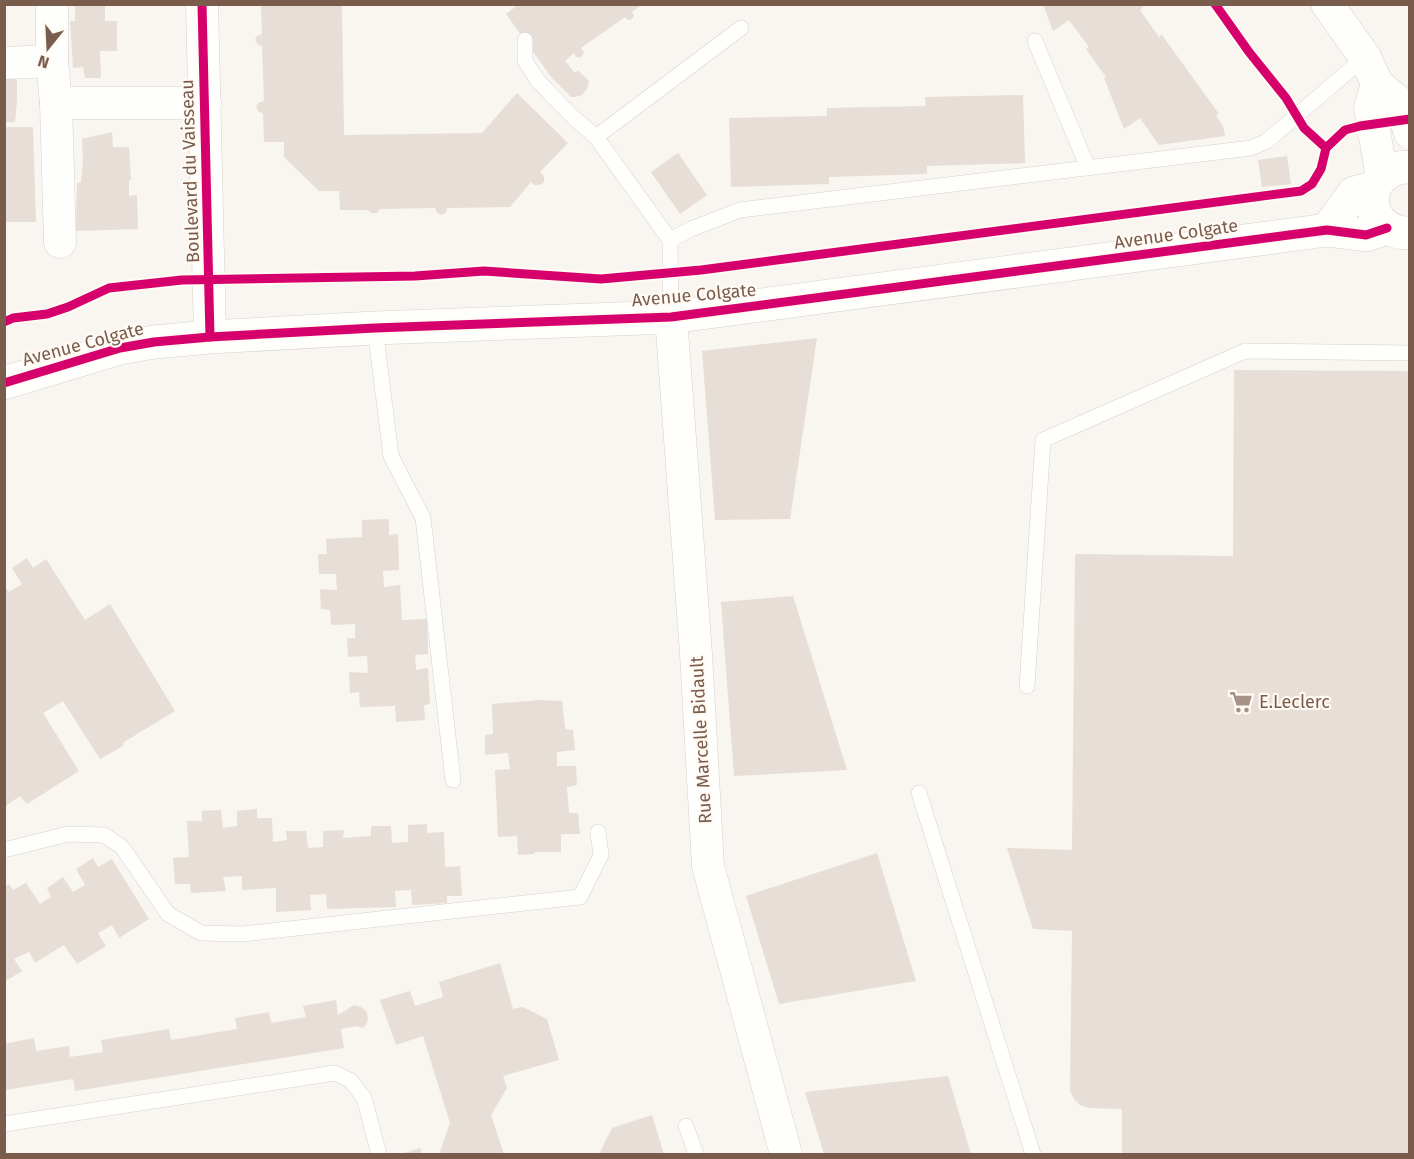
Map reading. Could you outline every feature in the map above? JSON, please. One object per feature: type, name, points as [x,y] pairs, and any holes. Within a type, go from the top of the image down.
[{"type":"street","points":[[52,4],[52,61],[56,103],[60,242]]},
{"type":"street","name":"Boulevard du Vaisseau","points":[[202,4],[210,337]]},
{"type":"street","points":[[1327,4],[1371,70],[1401,104],[1410,133]]},
{"type":"street","points":[[4,63],[52,61]]},
{"type":"street","points":[[1327,230],[1354,193],[1389,177],[1370,108],[1371,70]]},
{"type":"street","points":[[56,103],[205,103]]},
{"type":"street","name":"Avenue Colgate","points":[[1389,177],[1372,197],[1372,206],[1380,222],[1398,230]]},
{"type":"street","name":"Avenue Colgate","points":[[4,383],[120,348],[154,342],[375,328],[671,317],[1327,230],[1366,235],[1398,230]]},
{"type":"street","name":"Rue Marcelle Bidault","points":[[671,317],[696,654],[708,866],[786,1155]]},
{"type":"lane","points":[[596,137],[741,28]]},
{"type":"lane","points":[[525,40],[525,61],[538,81],[596,137],[670,240],[671,317]]},
{"type":"lane","points":[[1035,41],[1088,168]]},
{"type":"lane","points":[[670,240],[691,229],[740,210],[1251,148],[1267,141],[1371,70]]},
{"type":"lane","points":[[375,328],[391,456],[423,518],[453,780]]},
{"type":"lane","points":[[1027,686],[1043,440],[1245,351],[1410,353]]},
{"type":"lane","points":[[919,793],[1033,1155]]},
{"type":"lane","points":[[4,850],[68,834],[104,835],[122,847],[168,914],[201,933],[242,934],[580,897],[601,855],[598,832]]},
{"type":"lane","points":[[4,1124],[335,1074],[351,1081],[364,1098],[379,1155]]},
{"type":"lane","points":[[686,1126],[696,1155]]},
{"type":"building","points":[[75,4],[105,4],[105,21],[117,21],[117,51],[100,51],[101,78],[85,78],[83,67],[73,68],[70,21],[75,21]]},
{"type":"building","points":[[519,4],[643,4],[632,12],[634,16],[632,19],[628,20],[625,17],[581,48],[584,52],[582,56],[578,58],[574,53],[565,61],[575,73],[578,70],[589,81],[582,95],[571,97],[552,78],[506,14]]},
{"type":"building","points":[[1043,4],[1141,4],[1143,7],[1140,10],[1159,37],[1162,35],[1219,114],[1216,115],[1223,126],[1225,136],[1159,145],[1140,118],[1124,129],[1104,78],[1106,77],[1086,49],[1089,47],[1069,20],[1053,31]]},
{"type":"building","points":[[261,5],[342,5],[344,135],[482,133],[517,93],[568,143],[540,172],[544,176],[544,182],[534,185],[531,182],[510,207],[447,208],[446,213],[441,215],[435,208],[380,209],[377,213],[371,213],[368,210],[340,210],[339,191],[319,191],[284,157],[284,142],[264,142],[263,113],[259,112],[256,107],[258,103],[264,101],[262,46],[258,45],[255,40],[262,34]]},
{"type":"building","points":[[4,74],[17,74],[15,122],[4,122]]},
{"type":"building","points":[[1023,95],[1025,163],[927,166],[927,174],[829,177],[829,184],[731,187],[729,118],[827,116],[827,108],[926,106],[925,97]]},
{"type":"building","points":[[4,127],[33,127],[36,222],[4,222]]},
{"type":"building","points":[[112,132],[113,147],[129,147],[131,180],[129,180],[129,196],[137,195],[138,229],[76,231],[77,183],[81,182],[83,160],[82,139]]},
{"type":"building","points":[[678,153],[707,195],[680,214],[651,172]]},
{"type":"building","points":[[1287,156],[1291,184],[1262,187],[1258,160]]},
{"type":"building","points":[[817,338],[790,519],[715,520],[702,351]]},
{"type":"building","name":"E.Leclerc","points":[[1234,370],[1410,371],[1410,1154],[1122,1154],[1122,1109],[1089,1108],[1080,1105],[1070,1091],[1072,931],[1033,929],[1007,848],[1072,850],[1075,554],[1233,556]]},
{"type":"building","points":[[389,519],[389,535],[398,534],[399,570],[383,571],[384,587],[400,585],[402,620],[427,619],[428,654],[415,655],[416,670],[428,668],[430,704],[424,705],[425,720],[396,722],[395,706],[360,707],[359,692],[350,693],[349,672],[368,673],[367,656],[348,657],[347,638],[355,638],[355,624],[331,625],[330,610],[321,609],[320,589],[337,590],[336,574],[319,574],[318,554],[327,554],[326,539],[362,537],[362,520]]},
{"type":"building","points":[[27,558],[33,568],[46,559],[85,620],[110,604],[175,711],[100,759],[63,701],[43,713],[79,771],[27,804],[20,796],[4,807],[4,586],[9,592],[22,584],[12,568]]},
{"type":"building","points":[[793,596],[847,770],[734,776],[721,602]]},
{"type":"building","points":[[540,700],[562,701],[565,729],[573,730],[575,750],[557,752],[557,766],[576,766],[577,785],[567,787],[569,813],[578,813],[580,834],[561,834],[561,852],[535,852],[518,855],[517,836],[498,837],[495,770],[510,769],[508,753],[485,755],[485,735],[493,734],[492,704]]},
{"type":"building","points":[[257,809],[257,818],[272,818],[273,842],[287,840],[286,831],[306,831],[308,848],[323,847],[323,831],[344,830],[343,838],[371,836],[371,826],[391,826],[392,843],[408,842],[408,825],[427,824],[427,833],[444,832],[445,867],[460,866],[462,896],[447,896],[447,903],[412,905],[411,890],[395,891],[396,907],[327,909],[326,894],[310,895],[311,910],[276,912],[276,888],[242,890],[242,876],[223,877],[226,891],[191,893],[190,884],[175,884],[173,858],[189,857],[187,821],[202,821],[202,811],[221,810],[223,828],[237,826],[237,811]]},
{"type":"building","points":[[877,853],[916,981],[779,1004],[746,896]]},
{"type":"building","points":[[93,858],[98,867],[112,859],[149,919],[119,938],[112,925],[98,933],[106,946],[77,964],[64,945],[35,963],[29,952],[14,959],[22,971],[4,982],[4,887],[9,884],[13,890],[26,883],[40,904],[51,897],[47,888],[63,877],[73,892],[85,885],[76,869]]},
{"type":"building","points":[[500,963],[513,1009],[523,1007],[547,1019],[559,1060],[503,1076],[507,1088],[491,1115],[504,1154],[441,1154],[450,1123],[423,1036],[396,1045],[380,1000],[410,991],[415,1006],[443,997],[439,982]]},
{"type":"building","points":[[336,1000],[338,1015],[354,1005],[367,1012],[367,1023],[363,1028],[357,1026],[341,1029],[344,1048],[75,1091],[73,1079],[5,1090],[4,1044],[34,1038],[36,1051],[69,1046],[70,1057],[103,1052],[101,1040],[169,1029],[171,1040],[237,1029],[235,1018],[269,1012],[271,1023],[306,1017],[303,1006]]},
{"type":"building","points":[[948,1076],[971,1154],[824,1154],[805,1092]]},
{"type":"building","points":[[652,1115],[664,1154],[599,1154],[612,1128]]},
{"type":"building","points":[[420,1148],[422,1154],[401,1154]]},
{"type":"cycle path","points":[[202,4],[210,337]]},
{"type":"cycle path","points":[[1215,4],[1286,98],[1304,128],[1326,148]]},
{"type":"cycle path","points":[[4,322],[13,318],[47,314],[109,288],[182,280],[415,276],[484,271],[601,279],[701,270],[1301,191],[1312,184],[1321,169],[1326,148],[1345,130],[1410,119]]},
{"type":"cycle path","points":[[4,383],[120,348],[154,342],[375,328],[671,317],[1327,230],[1366,235],[1387,228]]},
{"type":"place","name":"E.Leclerc","points":[[1241,702]]}]
